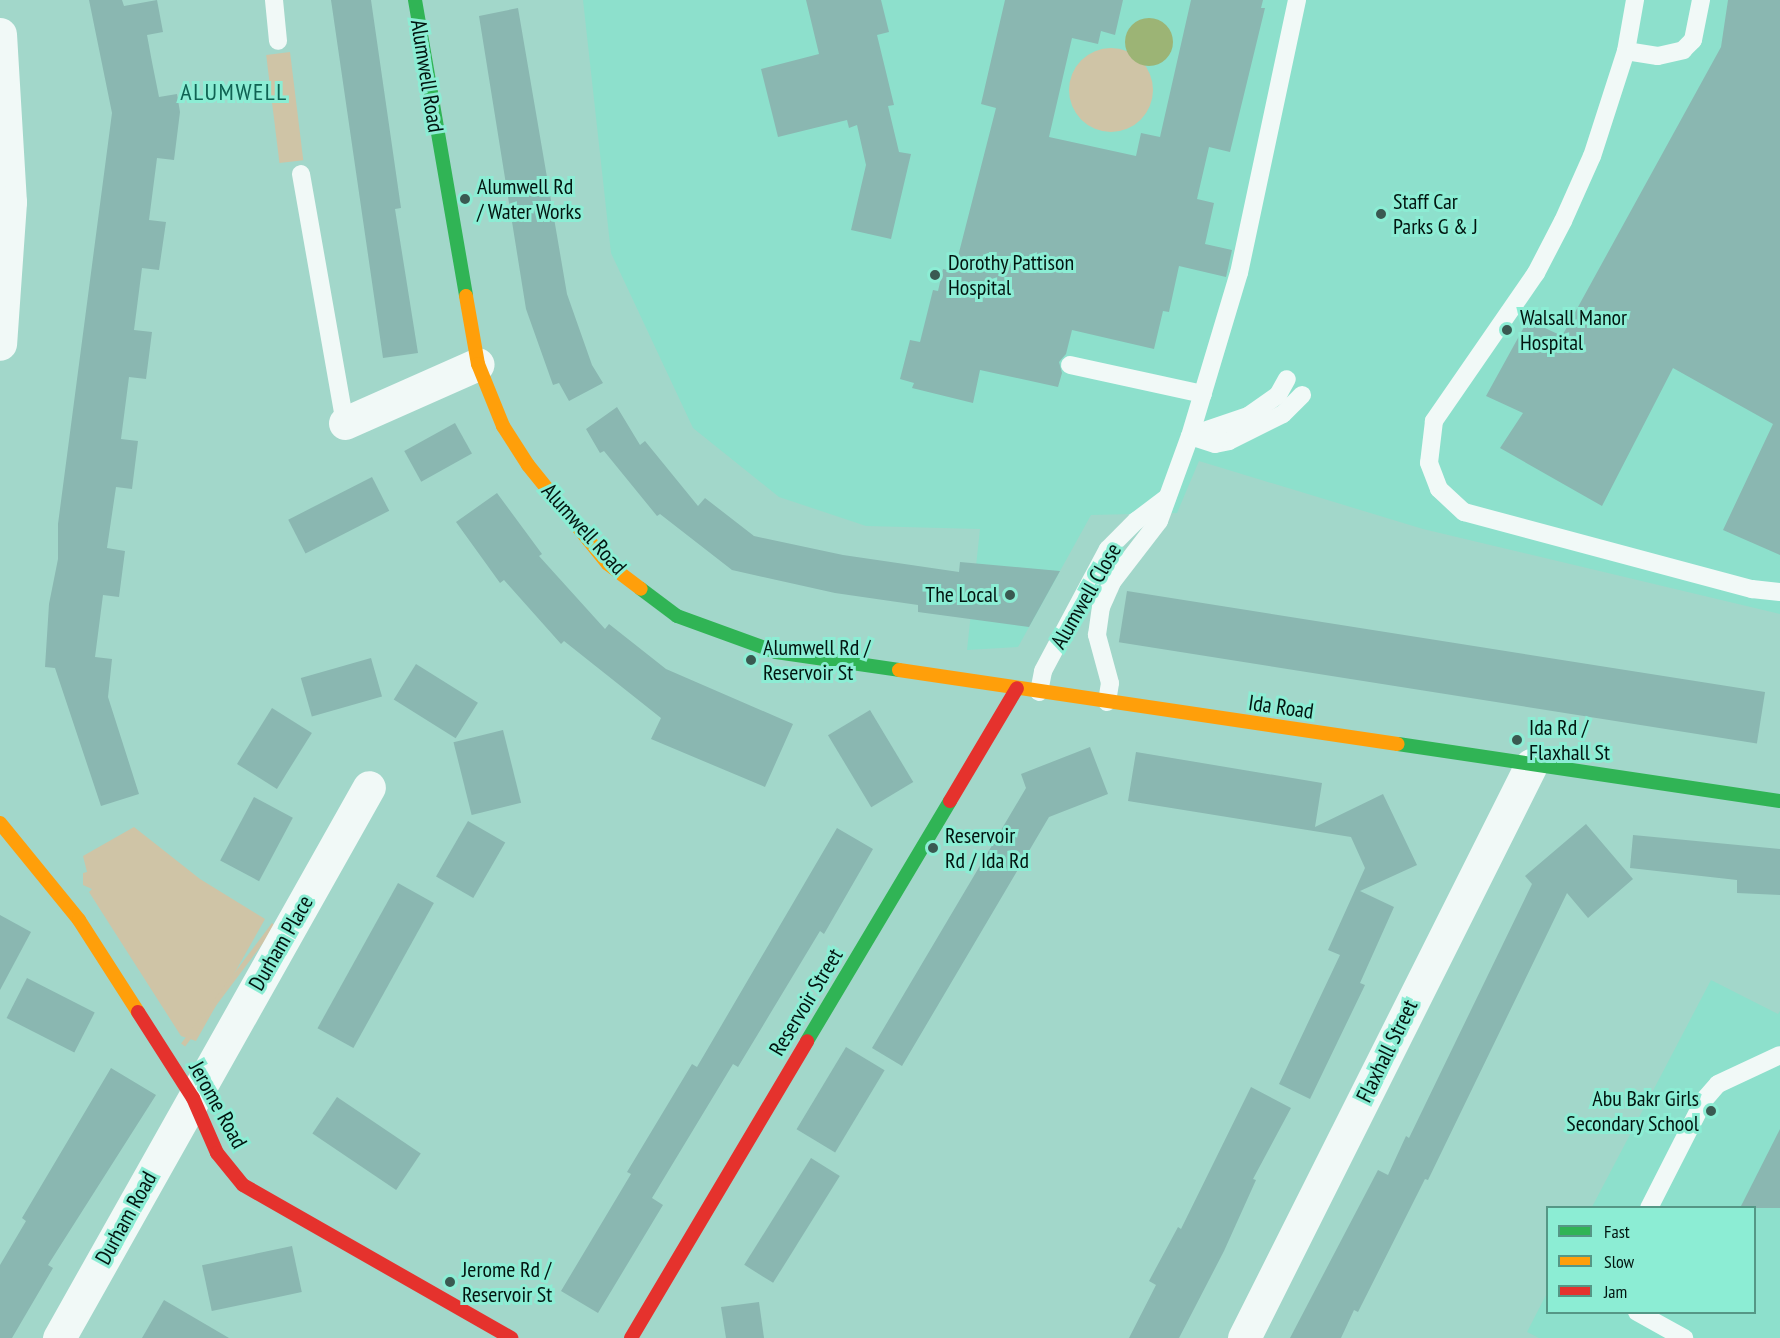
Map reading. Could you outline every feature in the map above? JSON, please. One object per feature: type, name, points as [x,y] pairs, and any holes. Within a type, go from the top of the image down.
[{"type":"street","name":"Alumwell Road","points":[[415,0],[451,223],[478,364],[502,426],[528,465],[608,564],[677,616],[776,652]]},
{"type":"street","points":[[0,34],[10,202],[0,344]]},
{"type":"street","points":[[345,423],[478,364]]},
{"type":"street","name":"Ida Road","points":[[776,652],[1780,801]]},
{"type":"street","name":"Reservoir Street","points":[[631,1338],[1017,688]]},
{"type":"street","name":"Flaxhall Street","points":[[1244,1338],[1531,765]]},
{"type":"street","name":"Durham Place","points":[[193,1098],[369,787]]},
{"type":"street","name":"Jerome Road","points":[[0,823],[79,920],[193,1098],[217,1153],[243,1185],[511,1338]]},
{"type":"street","name":"Durham Road","points":[[59,1338],[193,1098]]},
{"type":"lane","points":[[274,0],[278,41]]},
{"type":"lane","points":[[1168,497],[1190,436],[1239,273],[1297,0]]},
{"type":"lane","points":[[1635,0],[1626,51],[1592,156],[1563,222],[1536,273],[1434,421],[1429,463],[1439,489],[1464,512],[1752,589],[1780,592]]},
{"type":"lane","points":[[1626,51],[1658,56],[1683,50],[1693,40],[1701,0]]},
{"type":"lane","points":[[301,174],[345,423]]},
{"type":"lane","points":[[1070,365],[1203,394]]},
{"type":"lane","points":[[1190,436],[1248,416],[1278,395],[1287,379]]},
{"type":"lane","points":[[1190,436],[1215,444],[1229,441],[1283,414],[1302,395]]},
{"type":"lane","name":"Alumwell Close","points":[[1039,692],[1043,671],[1108,549],[1136,521],[1168,497]]},
{"type":"lane","name":"Alumwell Close","points":[[1107,702],[1110,684],[1097,635],[1101,607],[1112,582],[1151,535],[1168,497]]},
{"type":"lane","points":[[1650,1206],[1704,1100],[1718,1084],[1780,1055]]},
{"type":"lane","points":[[1641,1314],[1684,1338]]},
{"type":"shaded area","points":[[583,0],[1780,0],[1780,614],[1423,529],[1199,461],[1177,513],[1091,515],[1018,647],[967,650],[980,529],[866,526],[779,497],[693,428],[611,253]]},
{"type":"shaded area","points":[[1149,18],[1166,25],[1173,42],[1166,59],[1149,66],[1132,59],[1125,42],[1132,25]]},
{"type":"shaded area","points":[[1111,48],[1134,55],[1146,67],[1153,90],[1146,113],[1134,125],[1111,132],[1088,125],[1076,113],[1069,90],[1076,67],[1088,55]]},
{"type":"shaded area","points":[[290,52],[303,160],[279,163],[266,55]]},
{"type":"shaded area","points":[[134,827],[200,879],[265,919],[196,1041],[181,1036],[89,892],[92,889],[83,885],[83,873],[87,872],[83,856]]},
{"type":"shaded area","points":[[272,923],[276,926],[185,1047],[181,1044]]},
{"type":"shaded area","name":"Abu Bakr Girls Secondary School","points":[[1711,980],[1778,1014],[1780,1011],[1780,1338],[1539,1338],[1527,1332],[1546,1295],[1546,1314],[1756,1314],[1756,1206],[1593,1206]]},
{"type":"building","points":[[89,0],[122,0],[124,6],[157,0],[163,32],[147,35],[159,97],[177,94],[180,112],[174,160],[157,158],[149,220],[166,222],[159,270],[142,268],[134,330],[152,332],[146,379],[129,377],[121,439],[138,441],[132,489],[116,487],[107,548],[125,551],[119,597],[103,595],[95,657],[112,659],[108,697],[139,794],[101,806],[55,668],[45,667],[49,604],[58,559],[58,524],[112,113]]},
{"type":"building","points":[[331,0],[371,0],[401,208],[395,209],[418,353],[383,358]]},
{"type":"building","points":[[806,0],[881,0],[889,32],[877,35],[894,105],[888,106],[899,152],[911,154],[891,239],[851,230],[866,165],[857,125],[849,128],[847,120],[778,137],[761,69],[819,54]]},
{"type":"building","points":[[1005,0],[1123,0],[1115,35],[1101,31],[1098,44],[1072,38],[1049,137],[1136,156],[1141,133],[1160,137],[1191,0],[1263,0],[1261,8],[1265,8],[1230,152],[1209,147],[1197,199],[1214,203],[1205,244],[1232,250],[1226,277],[1179,266],[1169,312],[1163,311],[1154,349],[1072,330],[1066,354],[1059,362],[1062,373],[1058,387],[980,370],[973,403],[912,388],[914,383],[900,379],[910,340],[920,342],[933,290],[938,291],[943,269],[954,272],[996,108],[981,104]]},
{"type":"building","points":[[1728,0],[1780,0],[1780,555],[1723,530],[1773,424],[1673,368],[1602,506],[1500,448],[1523,413],[1486,396],[1528,320],[1562,336],[1721,47]]},
{"type":"building","points":[[518,8],[567,294],[592,365],[603,383],[569,401],[559,383],[553,385],[526,309],[479,16]]},
{"type":"building","points":[[617,407],[640,445],[645,441],[698,506],[705,498],[754,536],[843,555],[959,572],[960,562],[1060,571],[1029,627],[918,612],[918,605],[835,593],[732,570],[660,514],[657,516],[604,451],[600,453],[586,429]]},
{"type":"building","points":[[455,423],[472,454],[421,482],[404,451]]},
{"type":"building","points":[[372,477],[389,511],[305,554],[288,520]]},
{"type":"building","points":[[497,493],[542,554],[539,556],[605,629],[609,624],[666,669],[793,724],[765,787],[651,739],[661,718],[564,641],[561,644],[504,580],[500,583],[456,522]]},
{"type":"building","points":[[1127,591],[1765,692],[1757,743],[1119,642]]},
{"type":"building","points":[[371,658],[382,696],[312,717],[301,678]]},
{"type":"building","points":[[416,664],[478,703],[456,738],[394,700]]},
{"type":"building","points":[[272,708],[312,733],[277,789],[237,764]]},
{"type":"building","points":[[870,710],[913,782],[871,807],[828,735]]},
{"type":"building","points":[[503,730],[521,803],[472,815],[454,742]]},
{"type":"building","points":[[1090,747],[1108,794],[1049,817],[902,1066],[872,1048],[1026,788],[1021,774]]},
{"type":"building","points":[[1136,752],[1322,783],[1315,827],[1383,794],[1417,865],[1360,891],[1394,907],[1360,983],[1365,985],[1310,1099],[1279,1084],[1340,955],[1328,950],[1365,868],[1351,837],[1128,801]]},
{"type":"building","points":[[254,797],[293,818],[259,881],[220,861]]},
{"type":"building","points":[[468,821],[505,842],[473,898],[436,876]]},
{"type":"building","points":[[1586,824],[1633,879],[1588,918],[1567,893],[1428,1180],[1425,1179],[1358,1312],[1354,1310],[1341,1338],[1290,1338],[1378,1170],[1388,1175],[1406,1136],[1409,1138],[1532,884],[1525,876]]},
{"type":"building","points":[[837,828],[873,849],[824,934],[820,931],[738,1067],[733,1064],[652,1198],[663,1205],[598,1313],[561,1291],[631,1174],[627,1172],[692,1064],[697,1067]]},
{"type":"building","points":[[1633,835],[1780,849],[1780,895],[1737,893],[1737,880],[1630,868]]},
{"type":"building","points":[[398,883],[434,903],[353,1048],[318,1028]]},
{"type":"building","points":[[0,915],[31,932],[0,990]]},
{"type":"building","points":[[27,978],[95,1013],[74,1053],[7,1018]]},
{"type":"building","points":[[846,1047],[885,1070],[835,1152],[797,1129]]},
{"type":"building","points":[[111,1068],[156,1095],[48,1265],[53,1268],[12,1338],[0,1338],[0,1265],[26,1221],[22,1218]]},
{"type":"building","points":[[1251,1087],[1291,1108],[1253,1179],[1256,1180],[1224,1251],[1179,1338],[1129,1338],[1156,1285],[1149,1281],[1178,1227],[1181,1229]]},
{"type":"building","points":[[337,1097],[421,1153],[396,1190],[312,1133]]},
{"type":"building","points":[[1780,1129],[1780,1208],[1741,1206]]},
{"type":"building","points":[[811,1158],[840,1176],[773,1283],[744,1265]]},
{"type":"building","points":[[292,1246],[302,1292],[212,1311],[202,1265]]},
{"type":"building","points":[[164,1300],[229,1338],[142,1338]]},
{"type":"building","points":[[759,1302],[764,1338],[726,1338],[721,1307]]},
{"type":"traffic: fast","points":[[415,0],[466,296]]},
{"type":"traffic: fast","points":[[641,589],[677,616],[776,652],[899,670]]},
{"type":"traffic: fast","points":[[1398,744],[1780,801]]},
{"type":"traffic: fast","points":[[807,1041],[950,801]]},
{"type":"traffic: slow","points":[[466,296],[478,364],[503,426],[528,465],[608,564],[641,589]]},
{"type":"traffic: slow","points":[[899,670],[1398,744]]},
{"type":"traffic: slow","points":[[0,823],[79,920],[138,1012]]},
{"type":"traffic: jam","points":[[950,801],[1017,688]]},
{"type":"traffic: jam","points":[[138,1012],[193,1098],[217,1153],[243,1185],[511,1338]]},
{"type":"traffic: jam","points":[[631,1338],[807,1041]]},
{"type":"place","name":"Alumwell Rd / Water Works","points":[[465,199]]},
{"type":"place","name":"Staff Car Parks G & J","points":[[1381,214]]},
{"type":"place","name":"Dorothy Pattison Hospital","points":[[935,275]]},
{"type":"place","name":"Walsall Manor Hospital","points":[[1507,330]]},
{"type":"place","name":"The Local","points":[[1010,595]]},
{"type":"place","name":"Alumwell Rd / Reservoir St","points":[[751,660]]},
{"type":"place","name":"Ida Rd / Flaxhall St","points":[[1517,740]]},
{"type":"place","name":"Reservoir Rd / Ida Rd","points":[[933,848]]},
{"type":"place","name":"Abu Bakr Girls Secondary School","points":[[1711,1111]]},
{"type":"place","name":"Jerome Rd / Reservoir St","points":[[450,1282]]},
{"type":"district","name":"ALUMWELL","points":[[234,92]]}]
